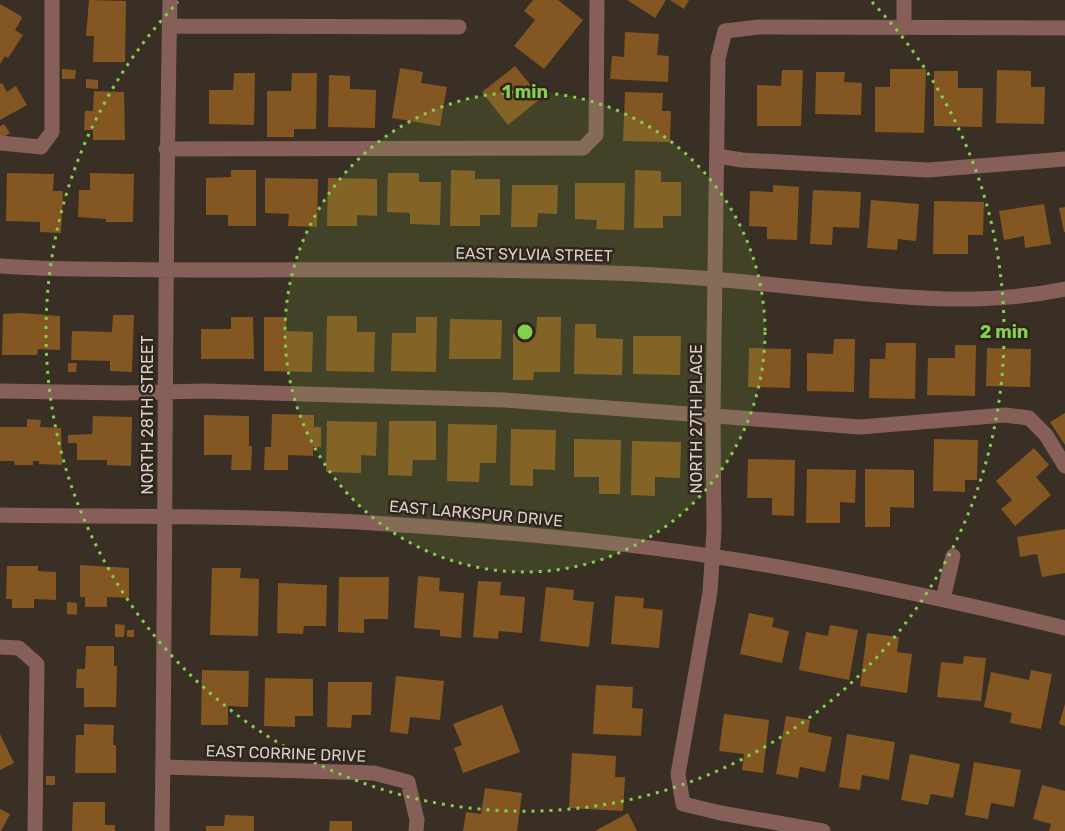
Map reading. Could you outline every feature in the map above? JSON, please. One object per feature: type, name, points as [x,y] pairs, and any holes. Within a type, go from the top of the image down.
[{"type":"street","points":[[0,143],[41,147],[52,132],[52,0]]},
{"type":"street","name":"NORTH 28TH STREET","points":[[162,831],[166,149],[170,0]]},
{"type":"street","points":[[166,149],[583,148],[596,135],[597,0]]},
{"type":"street","points":[[904,0],[904,28],[1065,28]]},
{"type":"street","points":[[169,26],[459,27]]},
{"type":"street","name":"NORTH 27TH PLACE","points":[[823,831],[682,804],[678,774],[710,592],[714,530],[713,415],[718,59],[725,31],[759,27],[904,28]]},
{"type":"street","points":[[717,156],[742,160],[928,170],[1065,159]]},
{"type":"street","name":"EAST SYLVIA STREET","points":[[0,266],[165,270],[444,270],[590,273],[715,280],[920,300],[1022,297],[1065,289]]},
{"type":"street","points":[[0,391],[204,391],[505,400],[860,427],[1005,415],[1029,418],[1046,435],[1065,466]]},
{"type":"street","name":"EAST LARKSPUR DRIVE","points":[[0,515],[165,517],[387,524],[568,539],[712,557],[943,599],[1065,628]]},
{"type":"street","points":[[943,599],[953,556]]},
{"type":"street","points":[[0,648],[19,648],[36,664],[35,831]]},
{"type":"street","name":"EAST CORRINE DRIVE","points":[[163,767],[374,773],[408,782],[417,820],[416,831]]},
{"type":"building","points":[[89,0],[126,1],[125,62],[93,62],[94,36],[86,36]]},
{"type":"building","points":[[533,0],[558,0],[583,20],[544,69],[514,46],[535,20],[524,11]]},
{"type":"building","points":[[627,0],[666,0],[655,18]]},
{"type":"building","points":[[670,0],[689,0],[684,9]]},
{"type":"building","points":[[0,4],[21,16],[15,30],[23,35],[8,58],[5,56],[0,64]]},
{"type":"building","points":[[625,32],[659,34],[657,55],[669,56],[668,82],[610,79],[612,56],[624,57]]},
{"type":"building","points":[[515,66],[541,98],[508,125],[482,92]]},
{"type":"building","points":[[400,68],[423,72],[421,83],[447,87],[440,126],[392,118]]},
{"type":"building","points":[[62,69],[76,70],[75,79],[62,79]]},
{"type":"building","points":[[890,69],[926,69],[924,133],[875,132],[875,87],[890,87]]},
{"type":"building","points":[[782,70],[803,70],[801,126],[757,126],[757,85],[781,86]]},
{"type":"building","points":[[997,70],[1031,71],[1031,87],[1045,87],[1044,124],[996,123]]},
{"type":"building","points":[[934,71],[958,71],[958,88],[983,88],[982,127],[934,126]]},
{"type":"building","points":[[816,72],[845,72],[844,82],[862,83],[861,115],[815,114]]},
{"type":"building","points":[[234,73],[255,73],[254,125],[209,124],[209,90],[233,90]]},
{"type":"building","points":[[292,73],[317,73],[316,129],[294,129],[294,137],[267,137],[267,91],[291,91]]},
{"type":"building","points":[[329,75],[350,76],[350,89],[376,90],[375,128],[328,127]]},
{"type":"building","points":[[86,79],[98,80],[98,89],[86,88]]},
{"type":"building","points":[[2,83],[7,92],[16,86],[27,105],[0,120],[0,84]]},
{"type":"building","points":[[94,91],[124,92],[125,140],[93,140],[93,130],[84,130],[85,111],[93,111]]},
{"type":"building","points":[[625,92],[663,93],[662,111],[671,111],[670,142],[623,141]]},
{"type":"building","points":[[4,124],[10,133],[0,139],[0,126]]},
{"type":"building","points":[[231,170],[256,170],[256,226],[228,226],[228,215],[206,215],[206,178],[231,177]]},
{"type":"building","points":[[451,170],[475,171],[475,179],[500,179],[500,215],[480,215],[480,226],[450,226]]},
{"type":"building","points":[[635,170],[661,171],[661,182],[681,182],[681,216],[663,216],[663,228],[634,228]]},
{"type":"building","points":[[7,173],[54,174],[53,191],[63,191],[61,233],[40,232],[40,222],[6,221]]},
{"type":"building","points":[[90,173],[134,174],[133,222],[106,222],[106,219],[78,217],[79,190],[90,190]]},
{"type":"building","points":[[388,173],[419,173],[419,182],[441,182],[440,225],[410,224],[410,213],[387,212]]},
{"type":"building","points":[[265,178],[318,179],[317,227],[288,226],[289,214],[265,213]]},
{"type":"building","points":[[328,178],[377,179],[377,216],[357,215],[357,226],[327,226]]},
{"type":"building","points":[[575,183],[625,183],[624,230],[596,229],[597,220],[575,219]]},
{"type":"building","points":[[512,185],[558,185],[557,214],[538,213],[537,227],[511,227]]},
{"type":"building","points":[[773,185],[799,187],[797,240],[767,239],[767,227],[749,226],[750,191],[773,192]]},
{"type":"building","points":[[813,190],[861,192],[859,228],[833,227],[832,245],[810,244]]},
{"type":"building","points":[[871,200],[919,204],[916,241],[898,239],[897,250],[867,248]]},
{"type":"building","points":[[934,201],[984,202],[983,235],[968,235],[968,254],[933,254]]},
{"type":"building","points":[[1044,204],[1051,244],[1025,248],[1024,236],[1004,240],[999,211]]},
{"type":"building","points":[[1065,207],[1065,232],[1064,232],[1059,208]]},
{"type":"building","points":[[3,314],[60,316],[60,350],[38,349],[37,355],[2,355]]},
{"type":"building","points":[[113,315],[134,315],[132,372],[110,371],[110,361],[71,360],[72,331],[112,332]]},
{"type":"building","points":[[327,316],[357,316],[357,332],[375,332],[374,372],[326,371]]},
{"type":"building","points":[[231,317],[253,317],[254,359],[201,359],[201,329],[231,329]]},
{"type":"building","points":[[264,317],[286,317],[286,331],[313,332],[312,372],[264,371]]},
{"type":"building","points":[[416,317],[437,317],[436,372],[391,371],[392,333],[416,333]]},
{"type":"building","points":[[537,317],[561,317],[560,372],[534,372],[533,380],[513,380],[513,334],[536,334]]},
{"type":"building","points":[[450,319],[502,320],[501,359],[449,359]]},
{"type":"building","points":[[575,324],[596,324],[596,338],[623,339],[622,375],[574,374]]},
{"type":"building","points":[[633,336],[681,336],[680,375],[633,374]]},
{"type":"building","points":[[834,339],[855,339],[854,392],[807,391],[807,353],[833,354]]},
{"type":"building","points":[[886,343],[916,343],[915,399],[869,398],[870,359],[885,359]]},
{"type":"building","points":[[955,345],[976,345],[975,396],[927,395],[928,358],[955,358]]},
{"type":"building","points":[[749,348],[791,349],[790,388],[748,387]]},
{"type":"building","points":[[987,348],[1031,349],[1030,387],[986,386]]},
{"type":"building","points":[[68,363],[77,363],[76,372],[68,372]]},
{"type":"building","points":[[1065,413],[1065,445],[1050,422]]},
{"type":"building","points":[[272,414],[314,415],[314,427],[321,427],[321,447],[313,447],[313,456],[288,455],[288,470],[264,470],[265,447],[271,447]]},
{"type":"building","points":[[204,415],[249,416],[249,446],[252,446],[251,470],[231,470],[232,455],[204,455]]},
{"type":"building","points":[[93,416],[132,417],[131,466],[107,465],[107,460],[77,460],[77,443],[68,443],[68,435],[92,434]]},
{"type":"building","points":[[27,419],[41,420],[40,427],[61,428],[62,465],[39,464],[39,461],[33,461],[33,465],[15,465],[14,461],[0,461],[0,427],[27,427]]},
{"type":"building","points":[[327,421],[377,422],[376,456],[361,455],[361,473],[326,472]]},
{"type":"building","points":[[389,421],[436,421],[436,460],[413,460],[412,476],[388,475]]},
{"type":"building","points":[[448,424],[497,425],[496,463],[480,463],[479,482],[447,481]]},
{"type":"building","points":[[511,429],[556,430],[555,470],[533,469],[533,486],[510,485]]},
{"type":"building","points":[[574,439],[621,440],[620,494],[599,494],[599,477],[574,477]]},
{"type":"building","points":[[934,439],[978,440],[977,480],[965,480],[965,492],[933,491]]},
{"type":"building","points":[[632,441],[681,442],[680,478],[655,477],[655,496],[631,495]]},
{"type":"building","points":[[1034,448],[1049,465],[1036,477],[1051,495],[1015,526],[1001,509],[1012,500],[996,481]]},
{"type":"building","points":[[748,459],[795,460],[794,516],[772,515],[772,498],[747,498]]},
{"type":"building","points":[[807,469],[856,470],[855,503],[840,502],[840,523],[806,523]]},
{"type":"building","points":[[865,469],[914,470],[914,508],[890,507],[890,527],[865,527]]},
{"type":"building","points":[[1065,529],[1065,573],[1042,577],[1037,554],[1020,557],[1017,537]]},
{"type":"building","points":[[80,565],[129,568],[129,598],[107,597],[107,607],[85,607],[85,597],[80,597]]},
{"type":"building","points":[[7,566],[38,566],[38,571],[56,572],[56,600],[34,599],[34,608],[12,608],[12,599],[6,599]]},
{"type":"building","points":[[212,568],[241,568],[240,578],[259,579],[258,636],[210,635]]},
{"type":"building","points":[[418,576],[440,578],[439,591],[464,593],[461,638],[440,636],[440,630],[414,628]]},
{"type":"building","points":[[339,577],[389,577],[388,619],[364,619],[364,633],[338,632]]},
{"type":"building","points":[[478,581],[501,582],[500,595],[525,597],[522,633],[499,631],[498,639],[473,637]]},
{"type":"building","points":[[278,583],[327,585],[326,626],[304,626],[303,634],[277,633]]},
{"type":"building","points":[[546,587],[574,590],[573,600],[594,602],[589,647],[540,641]]},
{"type":"building","points":[[615,596],[644,598],[643,608],[663,610],[659,648],[611,644]]},
{"type":"building","points":[[67,602],[77,603],[77,615],[67,614]]},
{"type":"building","points":[[749,613],[774,618],[772,627],[789,631],[782,663],[740,654]]},
{"type":"building","points":[[115,624],[125,625],[124,637],[115,637]]},
{"type":"building","points":[[830,625],[858,630],[849,680],[799,670],[806,632],[828,636]]},
{"type":"building","points":[[127,630],[134,630],[134,637],[127,637]]},
{"type":"building","points":[[867,633],[899,637],[897,652],[912,654],[907,693],[860,686]]},
{"type":"building","points":[[86,646],[114,646],[114,666],[117,666],[116,707],[84,707],[84,688],[76,688],[77,669],[85,669]]},
{"type":"building","points":[[964,656],[986,658],[981,701],[937,697],[941,662],[963,664]]},
{"type":"building","points":[[202,670],[249,671],[248,707],[228,706],[228,725],[201,725]]},
{"type":"building","points":[[1031,670],[1052,674],[1041,729],[1010,723],[1012,713],[984,707],[991,672],[1029,680]]},
{"type":"building","points":[[396,676],[444,681],[440,720],[410,717],[408,734],[390,732]]},
{"type":"building","points":[[265,678],[313,679],[313,716],[295,716],[295,727],[264,726]]},
{"type":"building","points":[[328,682],[372,682],[371,715],[352,715],[351,728],[327,727]]},
{"type":"building","points":[[596,685],[633,687],[632,708],[643,709],[641,736],[593,734]]},
{"type":"building","points":[[1065,704],[1065,726],[1059,724]]},
{"type":"building","points":[[502,705],[520,752],[463,773],[454,748],[462,745],[453,724]]},
{"type":"building","points":[[724,714],[769,720],[763,773],[742,770],[744,754],[719,751]]},
{"type":"building","points":[[786,716],[810,720],[808,732],[832,737],[825,772],[800,767],[798,778],[776,774]]},
{"type":"building","points":[[84,724],[114,725],[113,745],[116,745],[116,773],[75,773],[76,735],[84,735]]},
{"type":"building","points":[[0,734],[14,763],[0,770]]},
{"type":"building","points":[[847,734],[895,742],[889,780],[862,775],[860,790],[839,787]]},
{"type":"building","points":[[572,753],[616,756],[615,777],[625,777],[623,811],[569,808]]},
{"type":"building","points":[[910,754],[960,764],[953,798],[931,794],[928,805],[901,800]]},
{"type":"building","points":[[974,762],[1021,770],[1014,807],[991,803],[988,819],[965,815]]},
{"type":"building","points":[[46,776],[55,776],[55,785],[46,785]]},
{"type":"building","points":[[1042,785],[1065,791],[1065,831],[1049,831],[1051,824],[1033,819]]},
{"type":"building","points":[[485,788],[522,793],[517,831],[463,831],[466,812],[481,814]]},
{"type":"building","points":[[73,802],[105,802],[105,825],[115,825],[115,831],[72,831]]},
{"type":"building","points":[[0,809],[10,814],[1,831],[0,831]]},
{"type":"building","points":[[628,813],[637,831],[595,831]]},
{"type":"building","points":[[225,815],[254,816],[254,831],[206,831],[206,826],[224,826]]},
{"type":"building","points":[[330,821],[352,821],[352,831],[329,831]]}]
